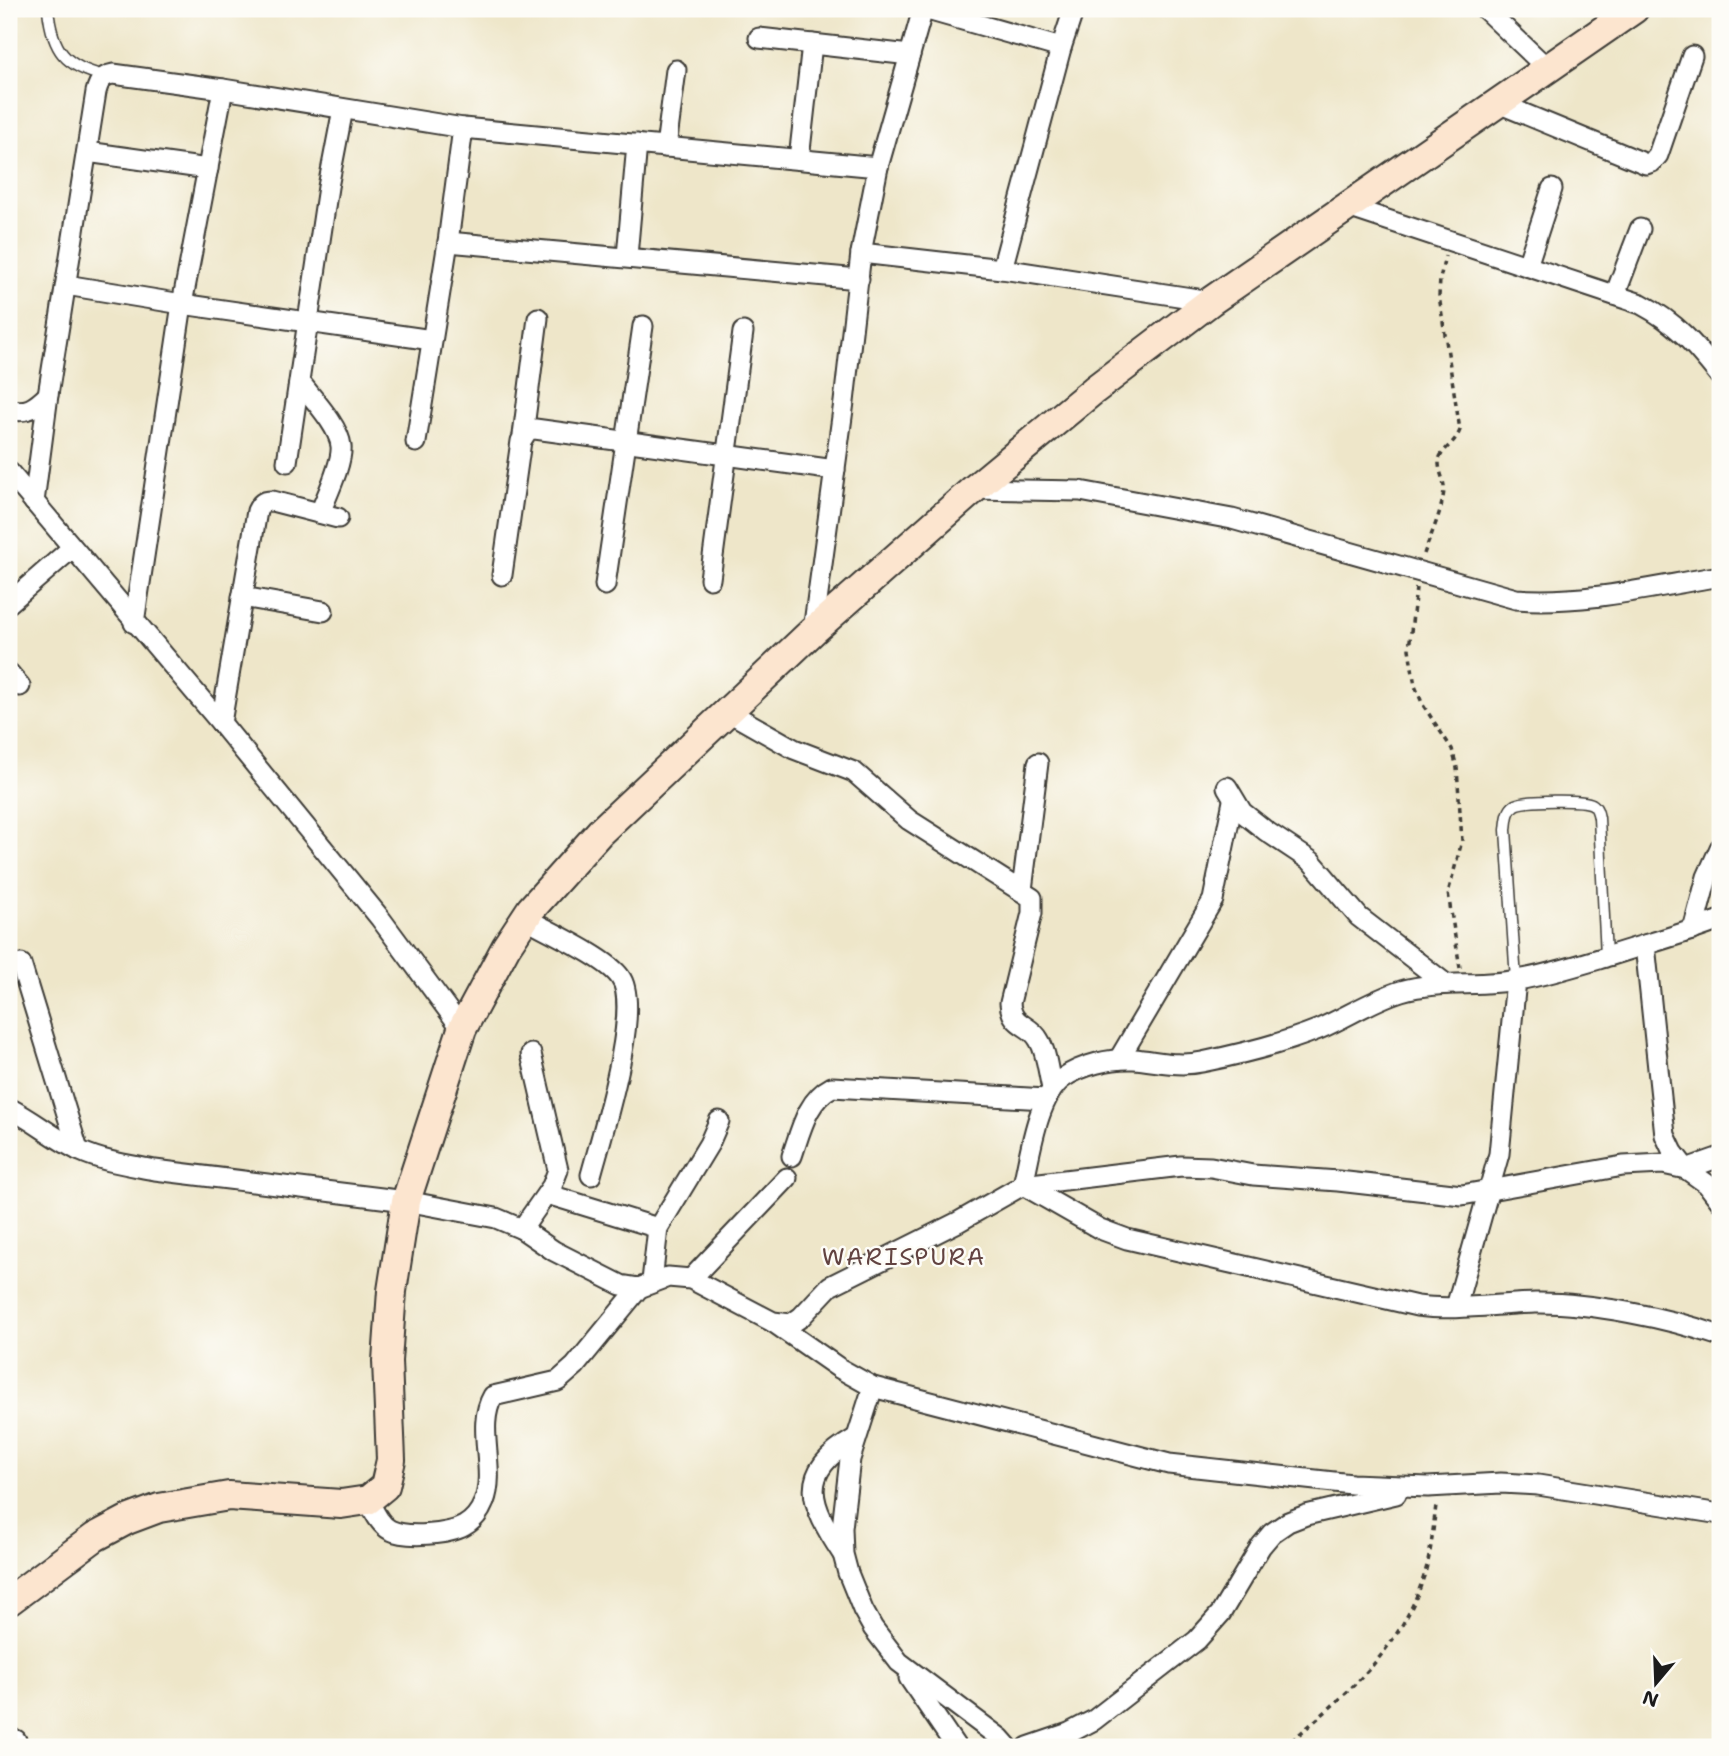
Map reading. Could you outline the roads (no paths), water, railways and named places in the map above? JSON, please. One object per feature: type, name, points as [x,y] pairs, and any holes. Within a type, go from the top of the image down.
[{"type":"street","points":[[813,631],[862,253],[878,167],[923,9],[1060,48]]},
{"type":"street","points":[[1002,269],[1060,48],[1074,9]]},
{"type":"street","points":[[1485,9],[1504,18],[1548,69]]},
{"type":"street","points":[[9,1601],[95,1537],[127,1520],[159,1508],[229,1496],[341,1504],[368,1500],[385,1486],[391,1460],[387,1361],[391,1291],[406,1201],[462,1029],[506,947],[525,918],[600,832],[813,631],[974,489],[1104,381],[1211,301],[1634,9]]},
{"type":"street","points":[[760,38],[909,55]]},
{"type":"street","points":[[799,159],[812,44]]},
{"type":"street","points":[[1499,103],[1646,164],[1658,155],[1692,56]]},
{"type":"street","points":[[666,147],[676,70]]},
{"type":"street","points":[[34,502],[48,395],[96,92],[99,81],[105,75],[223,89],[463,128],[878,167]]},
{"type":"street","points":[[134,623],[182,304],[223,89]]},
{"type":"street","points":[[287,462],[328,187],[343,109]]},
{"type":"street","points":[[416,442],[463,128]]},
{"type":"street","points":[[627,256],[636,144]]},
{"type":"street","points":[[87,152],[208,169]]},
{"type":"street","points":[[1527,266],[1552,189]]},
{"type":"street","points":[[1348,207],[1615,295],[1664,315],[1689,338],[1720,376]]},
{"type":"street","points":[[1615,295],[1640,229]]},
{"type":"street","points":[[448,242],[627,256],[859,279]]},
{"type":"street","points":[[862,253],[1002,269],[1211,301]]},
{"type":"street","points":[[66,285],[432,340]]},
{"type":"street","points":[[502,575],[538,318]]},
{"type":"street","points":[[605,585],[643,326]]},
{"type":"street","points":[[710,579],[743,332]]},
{"type":"street","points":[[221,723],[260,505],[265,501],[272,502],[329,516],[341,445],[335,430],[300,382]]},
{"type":"street","points":[[9,409],[22,412],[28,410],[48,395]]},
{"type":"street","points":[[523,435],[528,430],[535,429],[835,470]]},
{"type":"street","points":[[9,472],[221,723],[380,918],[462,1029]]},
{"type":"street","points":[[974,489],[1073,491],[1259,525],[1418,573],[1516,599],[1603,597],[1720,576]]},
{"type":"street","points":[[9,603],[72,548]]},
{"type":"street","points":[[242,597],[323,611]]},
{"type":"street","points":[[727,711],[794,748],[854,772],[917,825],[1032,898],[1033,907],[1010,1011],[1020,1024],[1038,1038],[1049,1094],[1023,1185]]},
{"type":"street","points":[[1022,890],[1038,764]]},
{"type":"street","points":[[1119,1059],[1213,900],[1230,794],[1253,822],[1311,861],[1360,917],[1454,984]]},
{"type":"street","points":[[1693,930],[1707,877],[1720,848]]},
{"type":"street","points":[[525,918],[606,964],[621,978],[626,988],[628,1000],[618,1068],[591,1175]]},
{"type":"street","points":[[792,1156],[811,1107],[821,1093],[832,1087],[1049,1094],[1079,1068],[1119,1059],[1180,1065],[1200,1063],[1283,1042],[1403,991],[1516,980],[1556,972],[1720,920]]},
{"type":"street","points":[[1645,945],[1662,1123],[1669,1144],[1686,1169],[1707,1184],[1720,1201]]},
{"type":"street","points":[[21,964],[78,1150]]},
{"type":"street","points":[[1456,1307],[1502,1143],[1516,980]]},
{"type":"street","points":[[522,1229],[547,1194],[558,1170],[531,1054]]},
{"type":"street","points":[[9,1108],[78,1150],[98,1158],[155,1170],[406,1201],[489,1216],[522,1229],[554,1251],[621,1285],[631,1288],[668,1277],[691,1279],[773,1322],[839,1368],[873,1387],[1169,1464],[1352,1484],[1538,1485],[1720,1514]]},
{"type":"street","points":[[368,1500],[380,1522],[389,1530],[401,1534],[448,1532],[464,1526],[476,1516],[484,1503],[487,1488],[487,1412],[494,1396],[558,1381],[575,1366],[645,1285],[658,1228],[709,1144],[719,1121]]},
{"type":"street","points":[[773,1322],[791,1324],[830,1286],[958,1222],[1023,1185],[1181,1166],[1461,1195],[1623,1166],[1663,1164],[1686,1169],[1720,1157]]},
{"type":"street","points":[[691,1279],[787,1178]]},
{"type":"street","points":[[1023,1185],[1100,1229],[1127,1239],[1417,1306],[1536,1303],[1583,1306],[1720,1336]]},
{"type":"street","points":[[547,1194],[658,1228]]},
{"type":"street","points":[[873,1387],[850,1459],[843,1554],[848,1573],[873,1628],[900,1662],[956,1747]]},
{"type":"street","points":[[843,1554],[820,1516],[814,1488],[820,1468],[828,1457],[856,1437]]},
{"type":"street","points":[[1028,1747],[1069,1733],[1094,1720],[1197,1640],[1222,1613],[1272,1532],[1288,1522],[1335,1507],[1434,1486]]},
{"type":"street","points":[[900,1662],[1000,1738],[1008,1747]]},
{"type":"lane","points":[[48,9],[56,43],[69,62],[85,71],[105,75]]},
{"type":"lane","points":[[1516,980],[1506,830],[1509,812],[1515,805],[1524,802],[1581,801],[1592,804],[1597,809],[1606,956]]},
{"type":"district","name":"WARISPURA","points":[[904,1257]]}]
